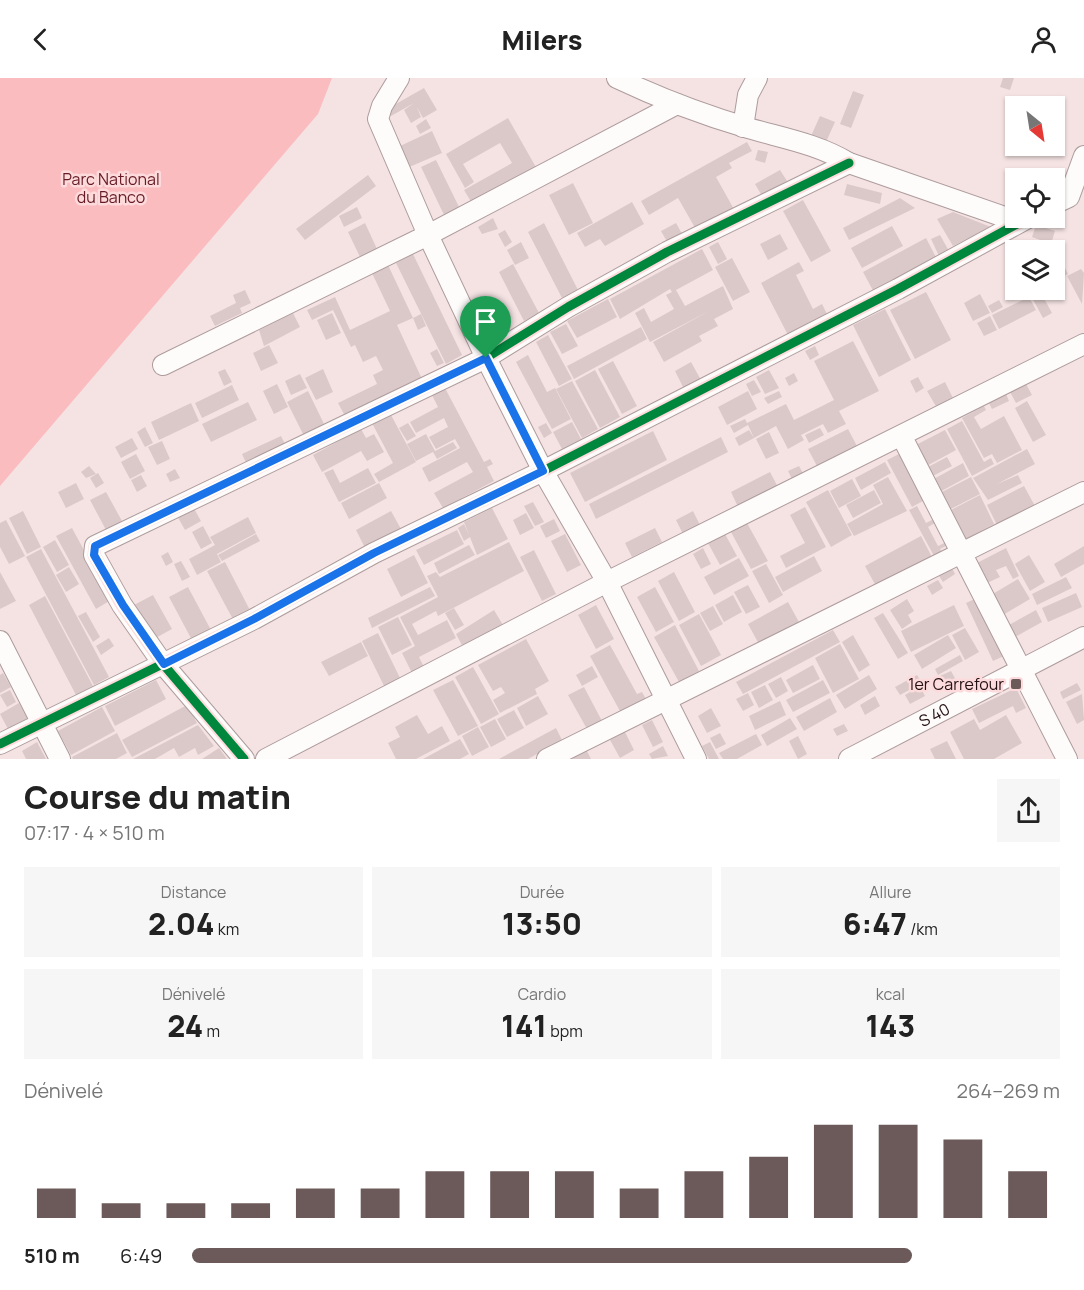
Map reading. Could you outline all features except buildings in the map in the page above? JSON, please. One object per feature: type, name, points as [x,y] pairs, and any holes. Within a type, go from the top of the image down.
[{"type":"street","points":[[399,78],[382,106],[378,119],[428,235],[543,471],[607,582],[696,759]]},
{"type":"street","points":[[617,78],[677,104],[743,127],[823,149],[849,162],[1005,214]]},
{"type":"street","points":[[743,127],[748,95],[757,78]]},
{"type":"street","points":[[163,365],[428,235],[677,104]]},
{"type":"street","points":[[1069,202],[1084,156]]},
{"type":"street","points":[[244,759],[164,664],[118,596],[94,555],[95,546],[486,358],[568,307],[667,252],[849,162]]},
{"type":"street","points":[[0,744],[254,619],[374,553],[543,471],[898,289],[1009,228]]},
{"type":"street","points":[[266,759],[607,582],[902,437],[1084,344]]},
{"type":"street","points":[[902,437],[1067,759]]},
{"type":"street","points":[[547,759],[1084,492]]},
{"type":"street","name":"S 40","points":[[849,759],[1084,638]]},
{"type":"street","points":[[0,641],[60,759]]},
{"type":"green space","name":"Parc National du Banco","points":[[0,78],[332,78],[318,114],[0,486]]},
{"type":"cycle path","points":[[244,759],[163,664],[122,605],[94,555],[95,546],[486,358],[568,307],[667,252],[849,163]]},
{"type":"cycle path","points":[[0,744],[254,619],[374,553],[543,471],[898,289],[1010,228]]},
{"type":"place","name":"1er Carrefour","points":[[1016,684]]},
{"type":"route","points":[[486,358],[543,471],[374,553],[254,619],[164,664],[123,605],[94,555],[95,546],[486,358]]}]
